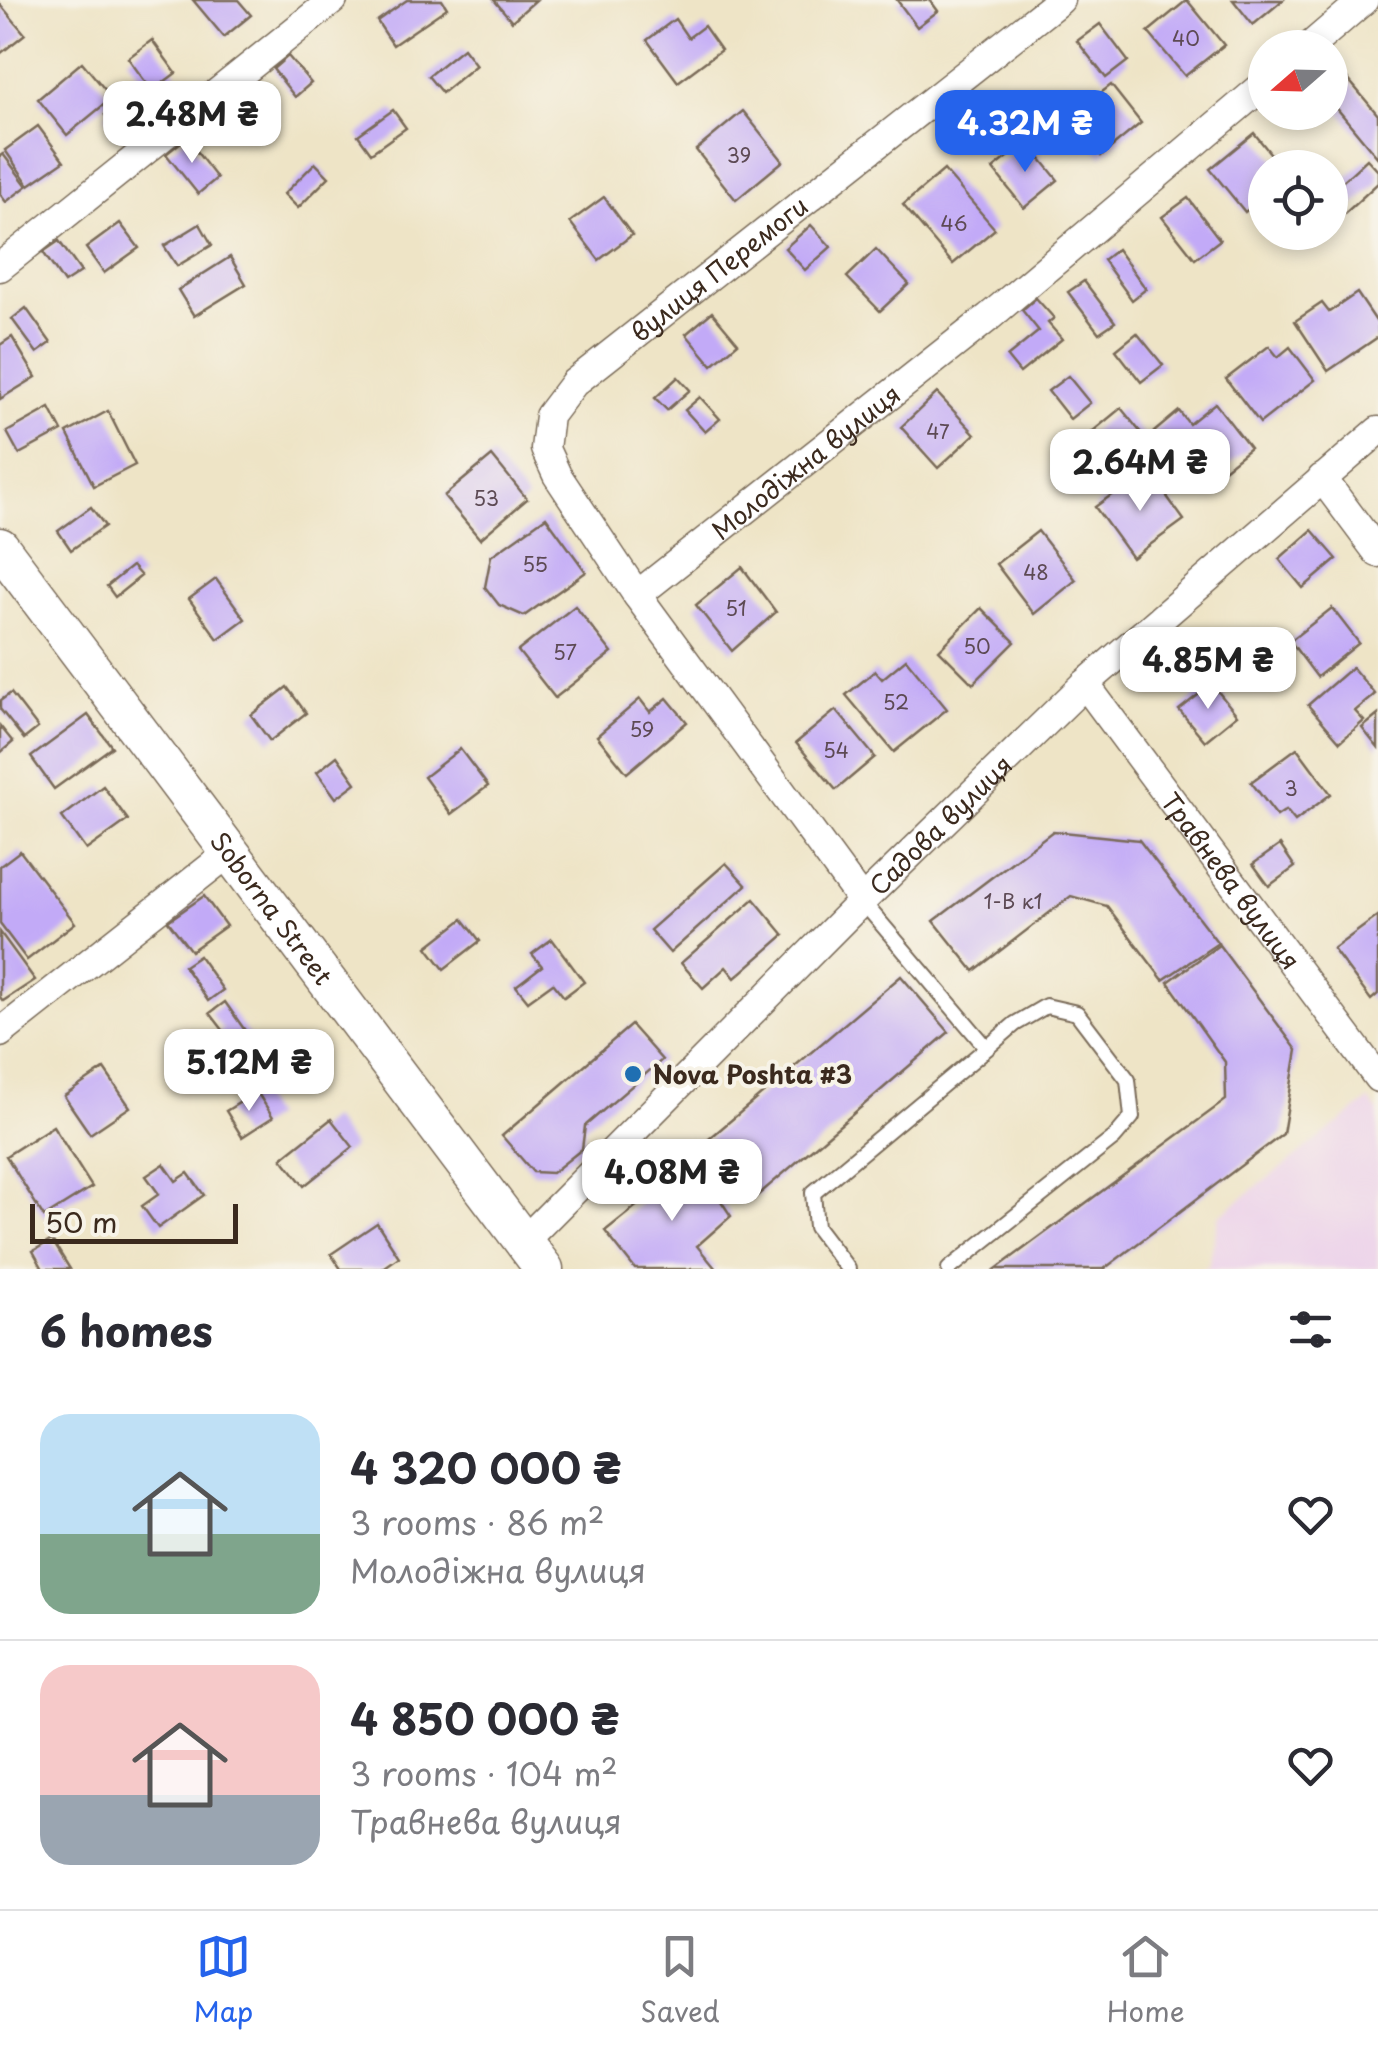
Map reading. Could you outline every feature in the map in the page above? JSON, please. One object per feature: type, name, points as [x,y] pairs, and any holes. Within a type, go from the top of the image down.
[{"type":"main road","name":"Soborna Street","points":[[0,547],[533,1256]]},
{"type":"street","points":[[0,268],[333,0]]},
{"type":"street","name":"вулиця Перемоги","points":[[637,595],[557,475],[544,449],[550,416],[574,383],[1060,0]]},
{"type":"street","points":[[1329,30],[1364,0]]},
{"type":"street","name":"Молодіжна вулиця","points":[[637,595],[988,317],[1248,98]]},
{"type":"street","name":"Садова вулиця","points":[[533,1256],[862,901],[1085,684],[1378,431]]},
{"type":"street","points":[[1322,478],[1378,553]]},
{"type":"street","points":[[637,595],[862,901]]},
{"type":"street","name":"Травнева вулиця","points":[[1085,684],[1378,1078]]},
{"type":"street","points":[[0,1033],[230,852]]},
{"type":"lane","points":[[862,901],[987,1048]]},
{"type":"lane","points":[[848,1269],[816,1227],[813,1193],[1015,1024],[1046,1006],[1077,1013],[1128,1080],[1132,1117],[1114,1138],[949,1269]]},
{"type":"shaded area","points":[[1369,1100],[1378,1112],[1378,1269],[1203,1269],[1209,1265],[1219,1216]]},
{"type":"building","points":[[193,0],[238,0],[251,15],[224,37]]},
{"type":"building","points":[[407,0],[442,0],[447,8],[393,45],[377,21]]},
{"type":"building","points":[[494,0],[536,0],[512,21]]},
{"type":"building","points":[[897,0],[930,0],[938,11],[917,27]]},
{"type":"building","points":[[1187,0],[1224,45],[1185,76],[1148,32]]},
{"type":"building","points":[[1233,0],[1283,0],[1253,25]]},
{"type":"building","points":[[0,4],[25,34],[0,54]]},
{"type":"building","points":[[675,19],[688,38],[704,26],[721,50],[678,82],[647,40]]},
{"type":"building","points":[[1100,24],[1128,61],[1106,78],[1077,41]]},
{"type":"building","points":[[152,40],[176,73],[152,91],[128,58]]},
{"type":"building","points":[[463,48],[476,65],[442,93],[428,76]]},
{"type":"building","points":[[288,56],[311,83],[295,97],[273,69]]},
{"type":"building","points":[[82,62],[112,98],[67,135],[38,99]]},
{"type":"building","points":[[1348,79],[1378,115],[1378,158],[1348,122]]},
{"type":"building","points":[[1111,85],[1141,123],[1101,156],[1070,117]]},
{"type":"building","points":[[126,98],[146,123],[125,139],[105,115]]},
{"type":"building","points":[[393,110],[406,128],[371,153],[358,135]]},
{"type":"building","points":[[743,111],[783,161],[736,200],[696,150]]},
{"type":"building","points":[[38,126],[64,161],[29,185],[5,150]]},
{"type":"building","points":[[1254,133],[1268,150],[1248,150],[1245,212],[1210,169]]},
{"type":"building","points":[[186,138],[217,178],[198,194],[166,154]]},
{"type":"building","points":[[1027,142],[1058,180],[1024,208],[993,169]]},
{"type":"building","points":[[3,154],[27,186],[6,202],[0,194]]},
{"type":"building","points":[[1367,159],[1378,171],[1378,183],[1348,211],[1348,176]]},
{"type":"building","points":[[315,163],[329,177],[298,208],[284,194]]},
{"type":"building","points":[[944,170],[995,229],[953,264],[903,205]]},
{"type":"building","points":[[604,197],[632,235],[599,260],[570,222]]},
{"type":"building","points":[[1188,198],[1220,240],[1195,259],[1162,217]]},
{"type":"building","points":[[120,223],[139,248],[104,273],[86,248]]},
{"type":"building","points":[[200,224],[212,245],[177,266],[164,246]]},
{"type":"building","points":[[811,225],[831,247],[805,270],[785,248]]},
{"type":"building","points":[[59,241],[81,272],[64,283],[43,252]]},
{"type":"building","points":[[876,249],[909,284],[880,311],[847,277]]},
{"type":"building","points":[[1117,249],[1146,289],[1132,300],[1103,260]]},
{"type":"building","points":[[230,257],[246,284],[194,316],[178,290]]},
{"type":"building","points":[[1084,281],[1115,322],[1099,333],[1068,292]]},
{"type":"building","points":[[1357,293],[1378,324],[1378,337],[1328,371],[1295,321],[1322,303],[1329,312]]},
{"type":"building","points":[[1036,298],[1054,318],[1048,323],[1062,339],[1020,373],[1007,357],[1039,331],[1022,310]]},
{"type":"building","points":[[26,308],[51,343],[37,353],[12,319]]},
{"type":"building","points":[[712,312],[738,343],[712,365],[686,334]]},
{"type":"building","points":[[1137,333],[1163,365],[1141,382],[1116,350]]},
{"type":"building","points":[[12,337],[36,377],[0,399],[0,345]]},
{"type":"building","points":[[1269,346],[1278,357],[1290,347],[1315,380],[1260,423],[1226,379]]},
{"type":"building","points":[[1068,376],[1090,403],[1070,419],[1048,391]]},
{"type":"building","points":[[678,377],[690,390],[667,410],[655,398]]},
{"type":"building","points":[[937,393],[975,434],[938,468],[901,427]]},
{"type":"building","points":[[700,397],[720,419],[705,432],[685,410]]},
{"type":"building","points":[[1215,403],[1250,448],[1199,489],[1154,432],[1179,411],[1189,424]]},
{"type":"building","points":[[50,408],[62,431],[19,454],[7,432]]},
{"type":"building","points":[[1121,408],[1146,439],[1094,481],[1070,450]]},
{"type":"building","points":[[108,411],[135,465],[94,486],[67,433]]},
{"type":"building","points":[[492,456],[527,499],[480,539],[444,496]]},
{"type":"building","points":[[1147,469],[1184,520],[1132,558],[1095,507]]},
{"type":"building","points":[[91,507],[105,526],[71,550],[58,531]]},
{"type":"building","points":[[546,517],[586,572],[524,616],[499,605],[485,587],[491,556]]},
{"type":"building","points":[[1312,530],[1337,559],[1303,588],[1279,559]]},
{"type":"building","points":[[1038,531],[1076,580],[1034,614],[996,564]]},
{"type":"building","points":[[132,566],[141,576],[115,597],[107,586]]},
{"type":"building","points":[[742,567],[776,612],[732,651],[696,605]]},
{"type":"building","points":[[216,579],[245,619],[218,639],[189,599]]},
{"type":"building","points":[[575,606],[612,653],[555,698],[518,651]]},
{"type":"building","points":[[981,608],[1015,642],[973,684],[939,650]]},
{"type":"building","points":[[1332,608],[1359,643],[1317,677],[1290,641]]},
{"type":"building","points":[[906,659],[947,709],[894,752],[846,695],[875,671],[882,679]]},
{"type":"building","points":[[1352,667],[1375,694],[1355,711],[1364,721],[1340,742],[1308,705]]},
{"type":"building","points":[[1212,684],[1237,715],[1205,741],[1179,710]]},
{"type":"building","points":[[287,687],[306,713],[270,741],[251,715]]},
{"type":"building","points":[[11,693],[38,728],[24,739],[0,709],[0,701]]},
{"type":"building","points":[[667,698],[687,722],[627,773],[597,736],[640,699],[650,712]]},
{"type":"building","points":[[836,710],[875,757],[836,790],[796,743]]},
{"type":"building","points":[[88,715],[112,747],[54,789],[31,757]]},
{"type":"building","points":[[1378,715],[1378,748],[1362,728]]},
{"type":"building","points":[[0,726],[13,742],[0,753]]},
{"type":"building","points":[[1297,748],[1331,794],[1295,821],[1286,810],[1277,816],[1251,782]]},
{"type":"building","points":[[460,749],[488,786],[451,814],[424,777]]},
{"type":"building","points":[[337,756],[356,783],[336,798],[317,772]]},
{"type":"building","points":[[103,786],[128,820],[86,850],[62,817]]},
{"type":"building","points":[[1053,831],[1139,840],[1218,943],[1163,980],[1107,906],[1071,896],[974,971],[934,921]]},
{"type":"building","points":[[1280,845],[1295,867],[1269,886],[1253,864]]},
{"type":"building","points":[[20,851],[75,923],[27,960],[0,924],[0,866]]},
{"type":"building","points":[[726,863],[746,885],[670,953],[650,930]]},
{"type":"building","points":[[204,896],[226,926],[191,951],[168,921]]},
{"type":"building","points":[[754,899],[784,935],[735,978],[726,967],[703,988],[681,963]]},
{"type":"building","points":[[1378,916],[1378,994],[1371,1000],[1333,949]]},
{"type":"building","points":[[463,919],[480,941],[444,969],[427,947]]},
{"type":"building","points":[[0,932],[35,980],[3,1001],[0,997]]},
{"type":"building","points":[[552,939],[584,982],[564,997],[553,983],[528,1001],[516,986],[542,966],[532,954]]},
{"type":"building","points":[[1219,945],[1297,1050],[1283,1134],[1104,1269],[996,1269],[1226,1100],[1225,1062],[1168,982]]},
{"type":"building","points":[[199,956],[223,990],[208,1001],[184,966]]},
{"type":"building","points":[[901,976],[949,1032],[757,1196],[709,1139]]},
{"type":"building","points":[[225,1002],[251,1039],[212,1067],[198,1047],[223,1030],[210,1013]]},
{"type":"building","points":[[631,1025],[662,1060],[585,1126],[582,1149],[552,1173],[533,1172],[502,1136]]},
{"type":"building","points":[[104,1069],[130,1107],[90,1134],[64,1096]]},
{"type":"building","points":[[257,1092],[273,1117],[242,1137],[226,1111]]},
{"type":"building","points":[[331,1119],[353,1147],[304,1186],[282,1158]]},
{"type":"building","points":[[53,1126],[92,1187],[44,1217],[6,1156]]},
{"type":"building","points":[[694,1160],[731,1216],[697,1246],[716,1269],[635,1269],[605,1231]]},
{"type":"building","points":[[164,1164],[176,1181],[188,1173],[204,1195],[158,1228],[142,1206],[159,1194],[146,1176]]},
{"type":"building","points":[[377,1223],[399,1257],[382,1269],[341,1269],[331,1254]]},
{"type":"building","points":[[52,1240],[70,1269],[43,1269],[33,1251]]},
{"type":"place","name":"Nova Poshta #3","points":[[633,1074]]}]
